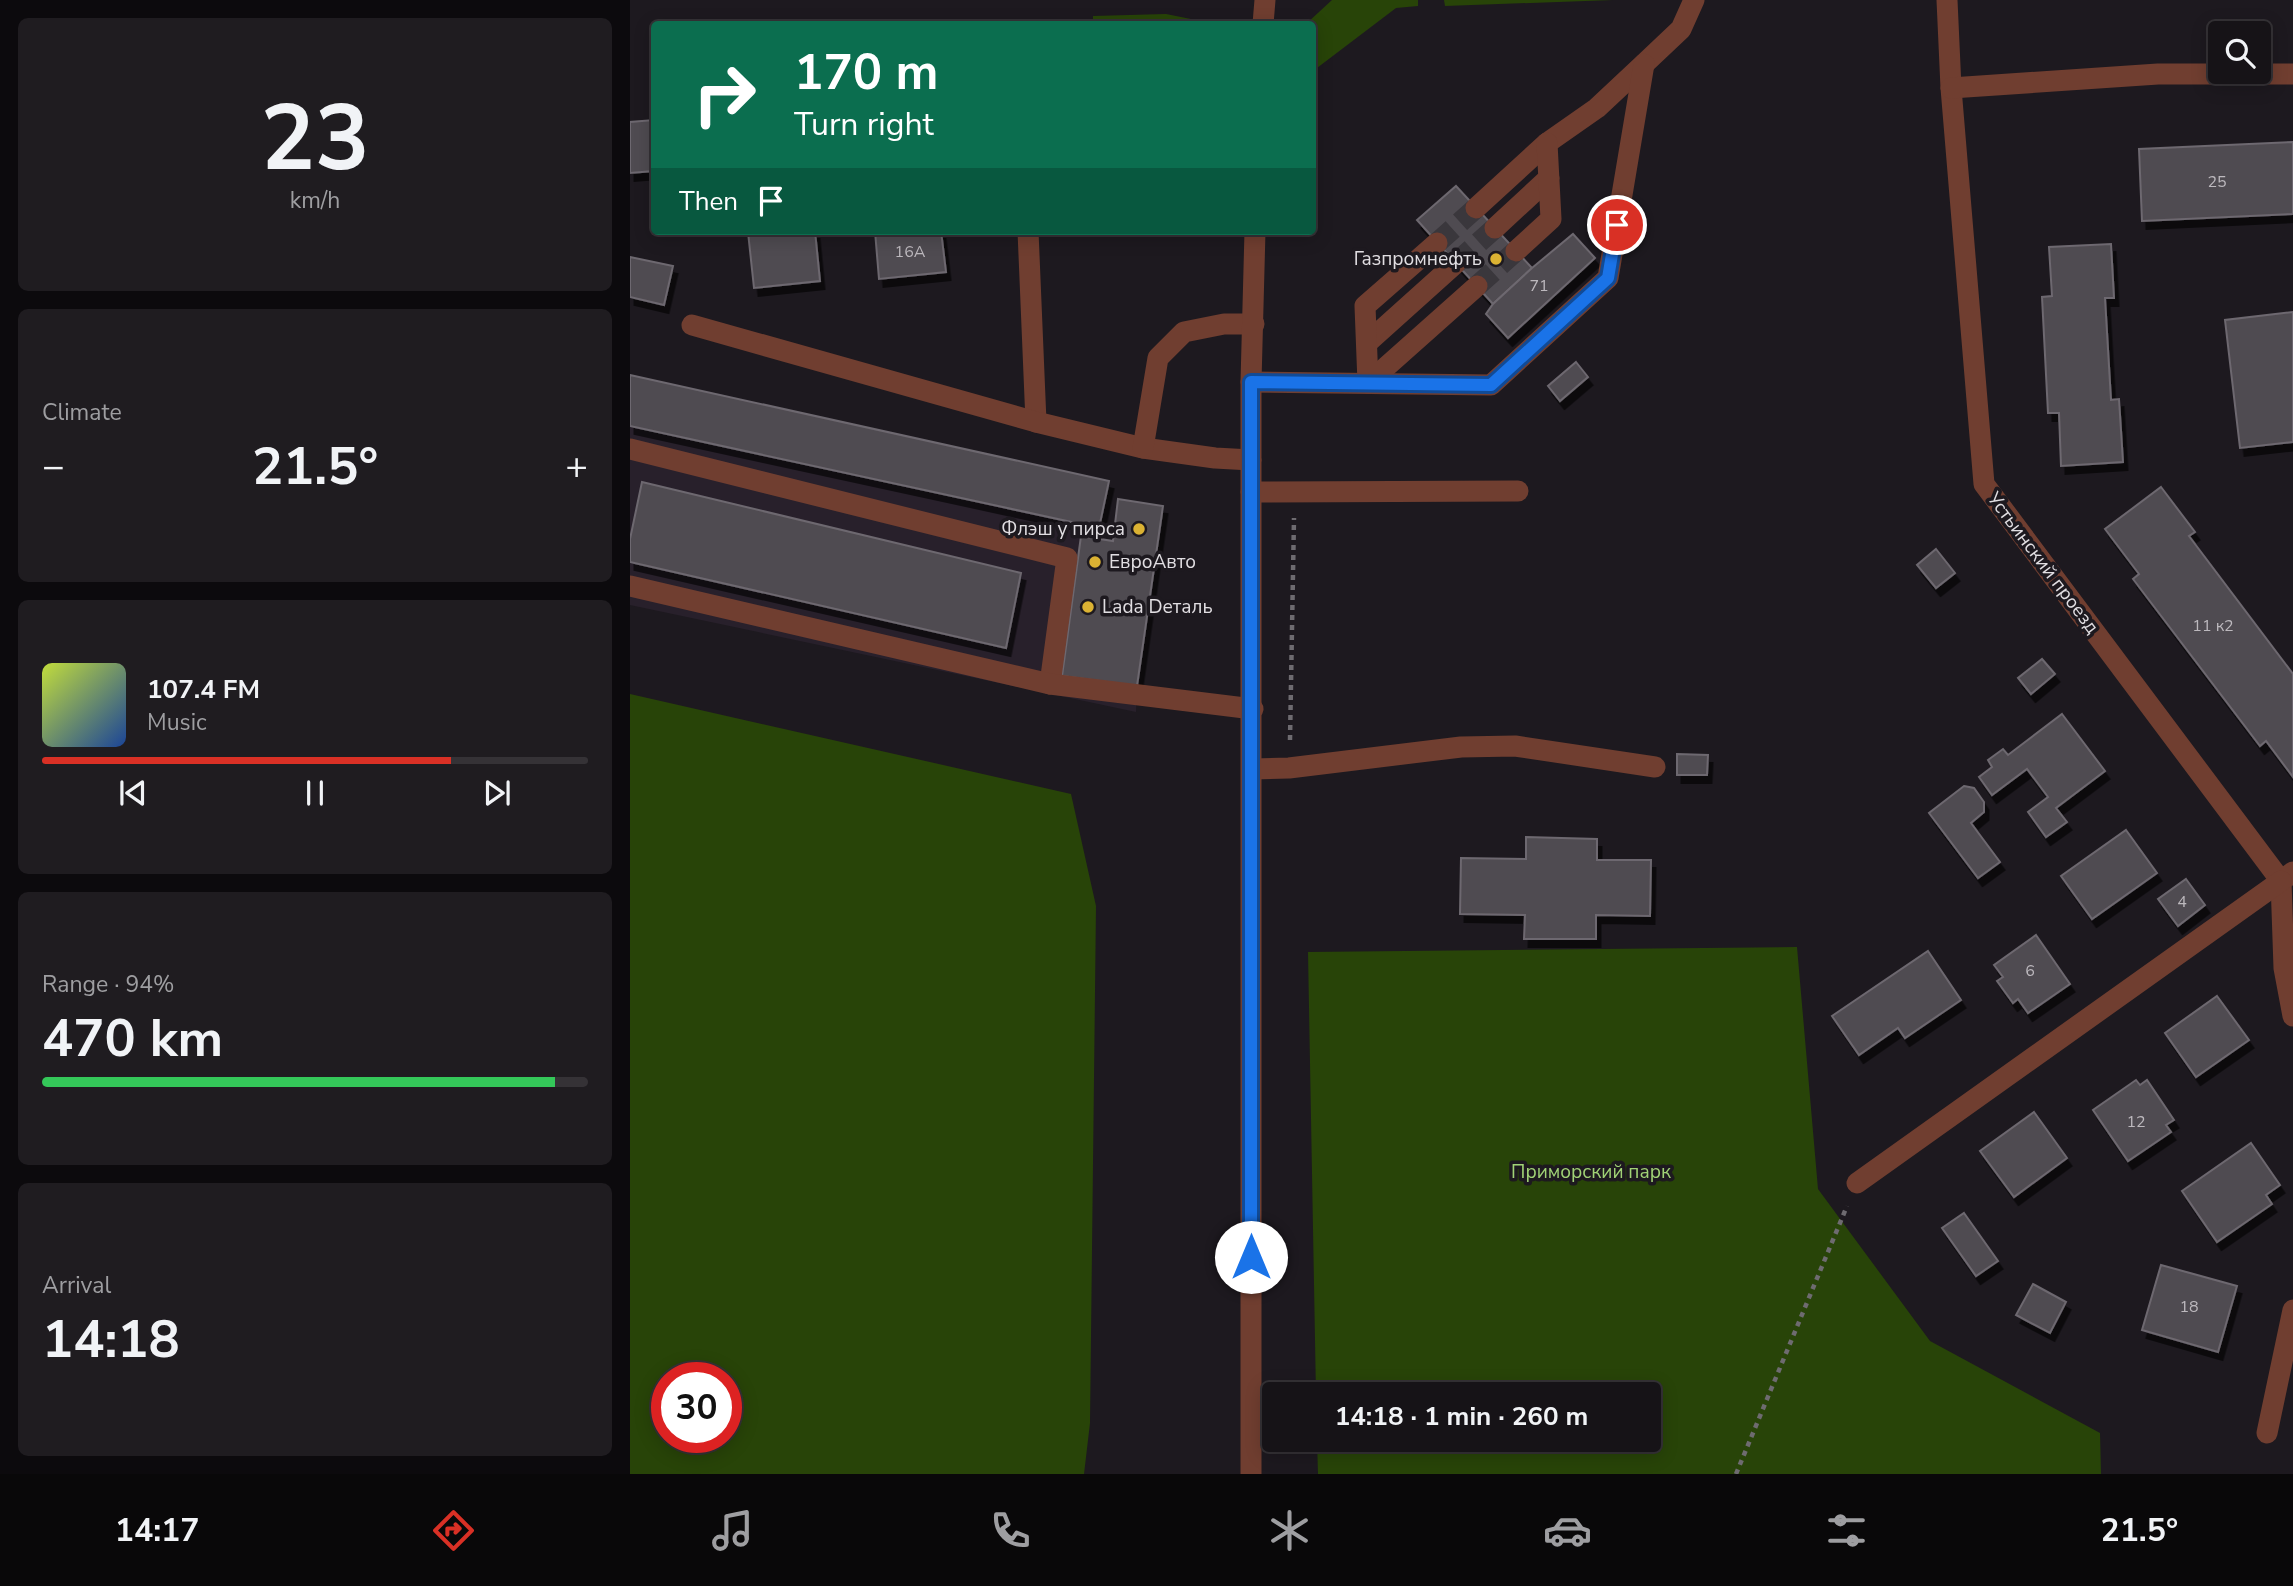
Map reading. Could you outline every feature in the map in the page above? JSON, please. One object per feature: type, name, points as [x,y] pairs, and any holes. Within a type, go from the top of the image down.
[{"type":"street","points":[[1263,21],[1265,0]]},
{"type":"street","points":[[1476,208],[1547,143],[1597,108],[1681,29],[1694,0]]},
{"type":"street","name":"Устьинский проезд","points":[[1947,0],[1951,88],[1984,484],[2287,877]]},
{"type":"street","points":[[1251,382],[1491,385],[1608,278],[1644,64]]},
{"type":"street","points":[[1951,88],[2158,74],[2293,74]]},
{"type":"street","points":[[1516,251],[1551,219],[1547,143]]},
{"type":"street","points":[[1495,228],[1549,178]]},
{"type":"street","points":[[1028,235],[1036,422]]},
{"type":"street","points":[[1251,1474],[1251,382],[1255,235]]},
{"type":"street","points":[[1368,383],[1365,306],[1437,243]]},
{"type":"street","points":[[1367,343],[1456,263]]},
{"type":"street","points":[[1368,383],[1477,286]]},
{"type":"street","points":[[1143,448],[1158,358],[1184,332],[1224,324],[1254,324]]},
{"type":"street","points":[[692,325],[1036,422],[1143,448],[1251,460]]},
{"type":"street","points":[[630,449],[1067,558],[1050,684]]},
{"type":"street","points":[[1251,492],[1518,491]]},
{"type":"street","points":[[630,586],[1050,684],[1253,709]]},
{"type":"street","points":[[1252,769],[1289,768],[1461,747],[1515,746],[1655,767]]},
{"type":"street","points":[[2287,877],[2284,968],[2293,1016]]},
{"type":"street","points":[[1857,1183],[2287,877]]},
{"type":"street","points":[[2267,1433],[2293,1310]]},
{"type":"path","points":[[1289,768],[1295,492]]},
{"type":"path","points":[[1736,1474],[1857,1183]]},
{"type":"shaded area","points":[[630,375],[1109,481],[1099,528],[1081,536],[1137,686],[1136,712],[630,605]]},
{"type":"green space","points":[[1332,0],[1418,0],[1418,6],[1396,8],[1316,69],[1316,21],[1309,21]]},
{"type":"green space","points":[[1444,0],[1613,0],[1445,6]]},
{"type":"green space","points":[[1166,14],[1198,21],[1093,21],[1093,16]]},
{"type":"green space","points":[[630,694],[1071,794],[1096,906],[1090,1423],[1084,1474],[630,1474]]},
{"type":"green space","name":"Приморский парк","points":[[1797,947],[1818,1189],[1930,1341],[2100,1433],[2101,1474],[1318,1474],[1317,1452],[1661,1452],[1661,1382],[1316,1382],[1308,952]]},
{"type":"building","points":[[651,120],[651,171],[630,173],[630,122]]},
{"type":"building","points":[[2293,142],[2293,214],[2142,221],[2139,149]]},
{"type":"building","points":[[1456,186],[1532,268],[1493,304],[1417,220]]},
{"type":"building","points":[[1573,234],[1595,258],[1508,338],[1486,314],[1493,304],[1532,268]]},
{"type":"building","points":[[748,235],[815,235],[820,281],[754,288]]},
{"type":"building","points":[[875,235],[941,235],[946,272],[879,279]]},
{"type":"building","points":[[2111,244],[2114,298],[2105,298],[2111,400],[2119,399],[2123,462],[2061,466],[2059,413],[2048,413],[2042,297],[2052,296],[2049,247]]},
{"type":"building","points":[[630,257],[673,266],[664,305],[630,297]]},
{"type":"building","points":[[2293,312],[2293,442],[2240,448],[2225,320]]},
{"type":"building","points":[[1576,362],[1588,377],[1560,401],[1548,386]]},
{"type":"building","points":[[630,375],[1109,481],[1099,528],[630,426]]},
{"type":"building","points":[[642,482],[1021,573],[1006,648],[630,562],[630,539]]},
{"type":"building","points":[[2161,487],[2195,532],[2189,536],[2293,674],[2293,777],[2266,741],[2260,746],[2133,579],[2139,574],[2105,529]]},
{"type":"building","points":[[1118,499],[1163,506],[1137,686],[1062,676],[1081,536],[1113,541]]},
{"type":"building","points":[[1936,549],[1955,573],[1936,588],[1917,565]]},
{"type":"building","points":[[2042,659],[2055,674],[2031,694],[2018,678]]},
{"type":"building","points":[[2062,714],[2105,771],[2056,808],[2067,822],[2046,837],[2028,812],[2048,797],[2027,769],[1992,795],[1979,777],[1992,767],[1988,760],[2003,749],[2008,755]]},
{"type":"building","points":[[1677,754],[1708,755],[1707,775],[1677,775]]},
{"type":"building","points":[[1964,786],[1974,788],[1984,802],[1984,812],[1971,823],[2000,862],[1978,878],[1929,813]]},
{"type":"building","points":[[2126,830],[2157,873],[2092,919],[2061,876]]},
{"type":"building","points":[[1526,837],[1597,839],[1597,860],[1651,860],[1650,916],[1596,915],[1596,939],[1524,939],[1525,915],[1460,914],[1461,858],[1526,859]]},
{"type":"building","points":[[2186,879],[2205,905],[2178,926],[2158,899]]},
{"type":"building","points":[[2036,935],[2070,984],[2028,1013],[2018,999],[2013,1003],[1997,981],[2003,977],[1994,965]]},
{"type":"building","points":[[1928,951],[1961,1000],[1905,1038],[1898,1028],[1859,1055],[1832,1016]]},
{"type":"building","points":[[2217,996],[2249,1040],[2196,1077],[2165,1033]]},
{"type":"building","points":[[2136,1080],[2140,1085],[2147,1080],[2174,1120],[2166,1125],[2171,1132],[2128,1161],[2093,1110]]},
{"type":"building","points":[[2034,1112],[2067,1158],[2014,1197],[1980,1151]]},
{"type":"building","points":[[2251,1143],[2280,1185],[2266,1195],[2272,1204],[2217,1242],[2182,1191]]},
{"type":"building","points":[[1964,1213],[1998,1261],[1976,1276],[1942,1228]]},
{"type":"building","points":[[2161,1265],[2237,1286],[2218,1352],[2142,1330]]},
{"type":"building","points":[[2033,1284],[2066,1302],[2050,1333],[2016,1315]]},
{"type":"tunnel","points":[[1437,243],[1476,208]]},
{"type":"tunnel","points":[[1456,263],[1495,228]]},
{"type":"tunnel","points":[[1477,286],[1516,251]]},
{"type":"place","name":"Газпромнефть","points":[[1496,259]]},
{"type":"place","name":"Флэш у пирса","points":[[1139,529]]},
{"type":"place","name":"ЕвроАвто","points":[[1095,562]]},
{"type":"place","name":"Lada Dеталь","points":[[1088,607]]},
{"type":"route","points":[[1251,1257],[1251,382],[1491,385],[1608,278],[1617,225]]}]
